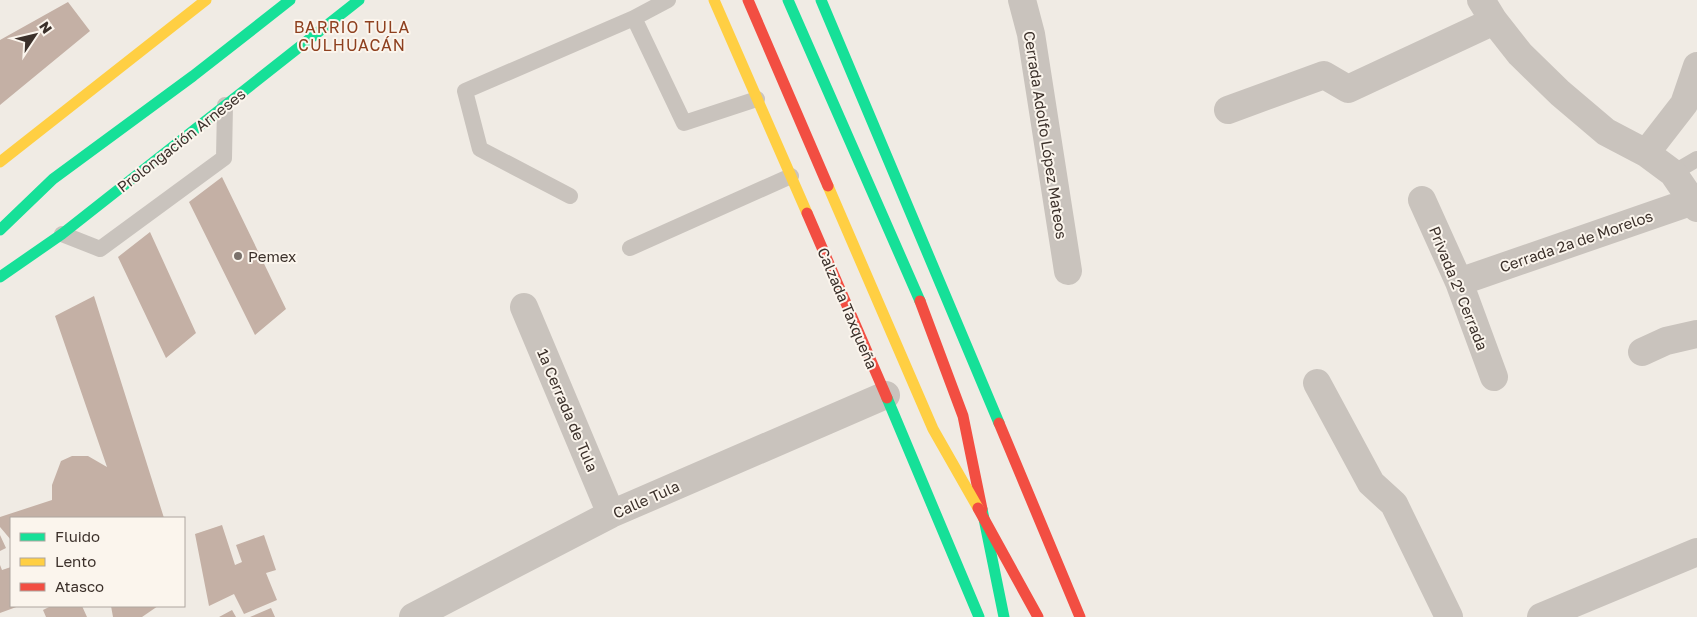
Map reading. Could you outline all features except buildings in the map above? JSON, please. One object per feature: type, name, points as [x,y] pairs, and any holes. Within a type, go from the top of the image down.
[{"type":"main road","points":[[0,162],[206,0]]},
{"type":"main road","points":[[0,230],[53,179],[193,76],[290,0]]},
{"type":"main road","name":"Prolongación Arneses","points":[[0,277],[62,234],[359,0]]},
{"type":"main road","name":"Calzada Taxqueña","points":[[714,0],[886,395],[979,617]]},
{"type":"main road","name":"Calzada Taxqueña","points":[[748,0],[933,429],[1038,617]]},
{"type":"main road","points":[[788,0],[923,307],[963,416],[1004,617]]},
{"type":"main road","points":[[821,0],[1080,617]]},
{"type":"street","name":"Cerrada Adolfo López Mateos","points":[[1022,0],[1031,34],[1068,271]]},
{"type":"street","points":[[1228,110],[1324,76],[1348,89],[1487,10],[1520,54],[1560,93],[1606,132],[1646,153],[1673,173],[1695,204]]},
{"type":"street","points":[[1646,153],[1684,104],[1697,66]]},
{"type":"street","name":"Privada 2º Cerrada","points":[[1422,200],[1459,282],[1494,377]]},
{"type":"street","name":"Cerrada 2ª de Morelos","points":[[1459,282],[1695,204]]},
{"type":"street","name":"1ª Cerrada de Tula","points":[[524,307],[611,514]]},
{"type":"street","points":[[1642,352],[1666,341],[1697,334]]},
{"type":"street","points":[[1317,383],[1371,483],[1394,504],[1449,617]]},
{"type":"street","name":"Calle Tula","points":[[413,617],[611,514],[886,395]]},
{"type":"street","points":[[1541,617],[1659,566],[1697,552]]},
{"type":"lane","points":[[570,196],[480,149],[465,91],[634,18],[668,0]]},
{"type":"lane","points":[[634,18],[684,123],[757,100]]},
{"type":"lane","points":[[62,234],[100,249],[224,158],[225,104]]},
{"type":"lane","points":[[1673,173],[1697,159]]},
{"type":"lane","points":[[630,248],[791,176]]},
{"type":"traffic: fast","points":[[0,230],[53,179],[193,76],[290,0]]},
{"type":"traffic: fast","points":[[0,277],[62,234],[359,0]]},
{"type":"traffic: fast","points":[[788,0],[920,301]]},
{"type":"traffic: fast","points":[[821,0],[999,423]]},
{"type":"traffic: fast","points":[[887,398],[979,617]]},
{"type":"traffic: fast","points":[[982,509],[1004,617]]},
{"type":"traffic: slow","points":[[0,162],[206,0]]},
{"type":"traffic: slow","points":[[714,0],[807,213]]},
{"type":"traffic: slow","points":[[828,186],[933,429],[978,508]]},
{"type":"traffic: jam","points":[[748,0],[828,186]]},
{"type":"traffic: jam","points":[[807,213],[887,398]]},
{"type":"traffic: jam","points":[[920,301],[963,416],[982,509]]},
{"type":"traffic: jam","points":[[999,423],[1080,617]]},
{"type":"traffic: jam","points":[[978,508],[1038,617]]},
{"type":"place","name":"Pemex","points":[[238,256]]},
{"type":"district","name":"BARRIO TULA CULHUACÁN","points":[[352,36]]}]
